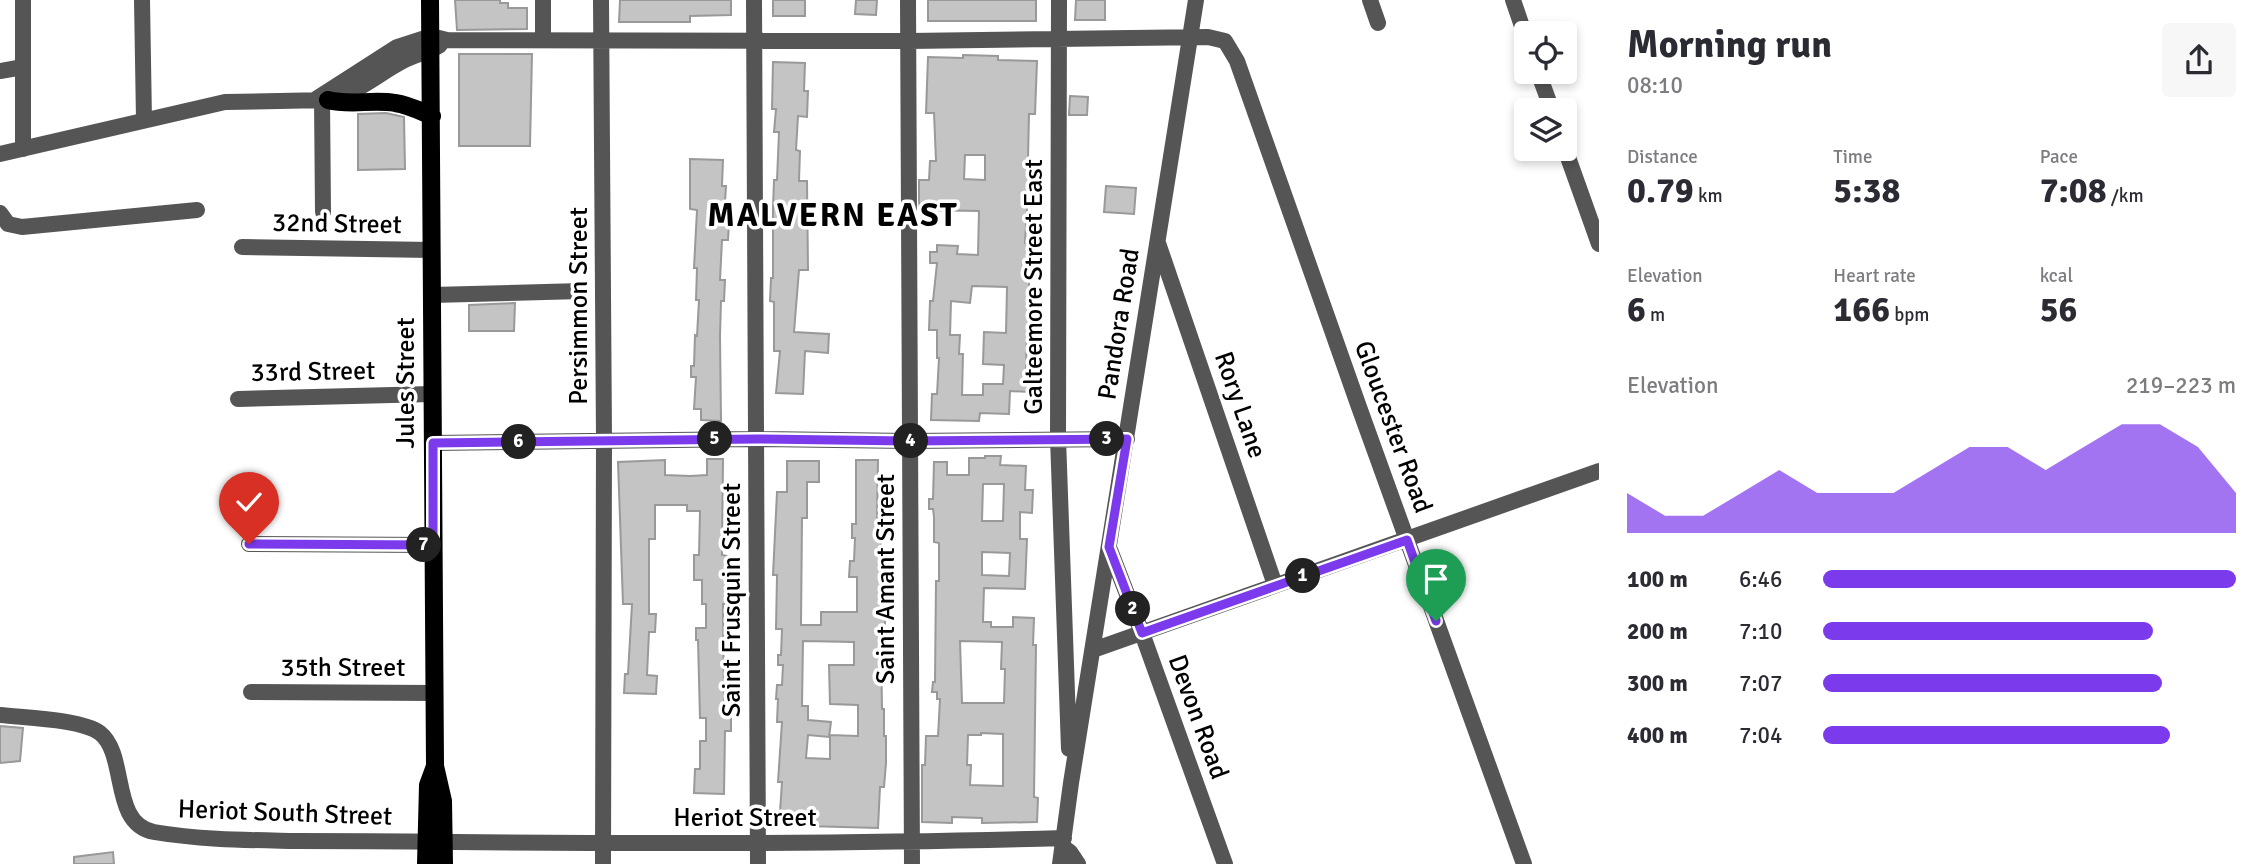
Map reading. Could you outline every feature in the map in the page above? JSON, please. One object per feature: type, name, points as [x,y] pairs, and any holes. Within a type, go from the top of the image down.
[{"type":"main road","name":"Jules Street","points":[[426,864],[435,842],[442,789],[435,766],[432,116],[436,43],[430,0]]},
{"type":"main road","points":[[322,99],[350,104],[395,103],[410,106],[432,116]]},
{"type":"main road","name":"Jules Street","points":[[435,842],[444,864]]},
{"type":"street","points":[[23,0],[23,149]]},
{"type":"street","points":[[142,0],[144,120]]},
{"type":"street","points":[[543,0],[543,40]]},
{"type":"street","name":"Persimmon Street","points":[[601,0],[603,864]]},
{"type":"street","name":"Saint Frusquin Street","points":[[754,0],[758,864]]},
{"type":"street","name":"Saint Amant Street","points":[[908,0],[912,864]]},
{"type":"street","name":"Galteemore Street East","points":[[1059,0],[1058,438],[1071,783]]},
{"type":"street","name":"Pandora Road","points":[[1060,864],[1196,0]]},
{"type":"street","points":[[1370,0],[1378,23]]},
{"type":"street","points":[[1513,0],[1520,21]]},
{"type":"street","name":"Gloucester Road","points":[[436,43],[543,40],[909,41],[1059,37],[1190,37],[1225,41],[1234,53],[1524,864]]},
{"type":"street","points":[[0,154],[225,102],[322,99],[353,93],[436,43]]},
{"type":"street","points":[[0,71],[23,67]]},
{"type":"street","points":[[322,99],[323,212]]},
{"type":"street","points":[[1569,161],[1599,244]]},
{"type":"street","points":[[0,213],[8,224],[22,227],[197,210]]},
{"type":"street","name":"Rory Lane","points":[[1157,240],[1275,585]]},
{"type":"street","name":"32nd Street","points":[[242,247],[432,250]]},
{"type":"street","points":[[432,295],[582,291]]},
{"type":"street","name":"33rd Street","points":[[238,399],[432,394]]},
{"type":"street","points":[[433,443],[756,439],[1127,439]]},
{"type":"street","points":[[1093,650],[1599,471]]},
{"type":"street","points":[[249,544],[433,545]]},
{"type":"street","name":"Devon Road","points":[[1109,547],[1225,864]]},
{"type":"street","name":"35th Street","points":[[251,692],[434,693]]},
{"type":"street","name":"Heriot South Street","points":[[0,715],[77,724],[98,732],[110,745],[132,818],[136,824],[150,831],[230,840],[435,842]]},
{"type":"street","name":"Heriot Street","points":[[435,842],[1063,843]]},
{"type":"street","points":[[1063,843],[1078,864]]},
{"type":"building","points":[[455,0],[500,0],[500,3],[508,3],[508,8],[527,8],[527,29],[457,30]]},
{"type":"building","points":[[620,0],[731,0],[731,15],[690,16],[690,22],[619,22]]},
{"type":"building","points":[[773,0],[805,0],[805,16],[773,16]]},
{"type":"building","points":[[856,0],[877,0],[876,15],[855,14]]},
{"type":"building","points":[[928,0],[1036,0],[1036,21],[928,21]]},
{"type":"building","points":[[1076,0],[1105,0],[1105,20],[1075,20]]},
{"type":"building","points":[[459,54],[532,54],[530,146],[459,146]]},
{"type":"building","points":[[963,55],[998,56],[998,60],[1037,61],[1035,114],[1029,114],[1030,158],[1025,243],[1028,243],[1029,274],[1026,368],[1030,368],[1029,392],[1010,391],[1009,414],[980,413],[979,421],[931,420],[932,394],[937,394],[939,358],[937,330],[929,330],[930,301],[933,301],[937,263],[930,263],[930,252],[937,252],[937,245],[958,246],[957,254],[978,255],[979,211],[920,210],[919,180],[929,180],[930,161],[936,161],[934,113],[926,113],[928,57],[963,58]],"holes":[[[965,155],[985,155],[985,180],[964,179]],[[972,286],[1007,287],[1006,333],[984,332],[983,364],[1004,365],[1003,384],[983,384],[983,395],[962,395],[963,354],[959,354],[960,335],[950,335],[951,301],[970,303]]]},
{"type":"building","points":[[773,62],[805,63],[804,91],[808,91],[807,117],[798,116],[796,150],[800,151],[799,181],[807,181],[808,270],[799,270],[794,332],[829,334],[828,353],[805,351],[803,394],[776,393],[780,351],[774,351],[774,302],[770,301],[773,278],[774,180],[777,180],[779,132],[774,132],[776,109],[772,109]]},
{"type":"building","points":[[1070,96],[1088,97],[1087,115],[1069,115]]},
{"type":"building","points":[[386,113],[404,117],[405,169],[358,170],[358,114]]},
{"type":"building","points":[[690,159],[723,160],[722,186],[726,186],[724,217],[727,217],[726,222],[729,223],[728,240],[722,240],[720,280],[725,280],[724,301],[721,301],[720,336],[721,421],[701,420],[701,409],[694,409],[696,377],[691,377],[691,366],[694,366],[699,300],[696,300],[697,268],[694,268],[697,210],[690,209]]},
{"type":"building","points":[[1106,186],[1136,188],[1134,214],[1104,212]]},
{"type":"building","points":[[515,303],[514,331],[469,331],[469,305]]},
{"type":"building","points":[[1001,456],[1000,465],[1026,466],[1025,490],[1033,490],[1032,513],[1020,512],[1020,539],[1027,539],[1025,589],[984,588],[983,622],[991,622],[991,627],[1013,627],[1013,617],[1034,618],[1034,797],[1038,798],[1037,822],[982,823],[982,818],[952,817],[952,823],[922,822],[922,765],[925,765],[926,736],[938,736],[940,699],[937,699],[937,692],[932,692],[935,682],[936,581],[939,581],[939,543],[934,542],[933,509],[929,509],[929,499],[933,499],[934,462],[947,462],[947,475],[969,475],[969,458]],"holes":[[[983,484],[1004,484],[1003,521],[982,521]],[[982,552],[1010,553],[1009,576],[982,575]],[[960,641],[1002,642],[1001,669],[1005,669],[1004,703],[962,703]],[[1003,734],[1003,786],[970,785],[971,765],[967,765],[968,735]]]},
{"type":"building","points":[[707,459],[723,459],[722,555],[728,556],[730,582],[730,604],[723,604],[724,706],[725,714],[731,714],[731,731],[725,731],[724,794],[694,793],[695,769],[700,769],[700,741],[706,741],[706,718],[700,718],[696,628],[706,628],[706,604],[702,604],[702,580],[694,580],[694,555],[699,555],[700,511],[687,511],[687,505],[655,505],[655,539],[649,539],[649,614],[656,614],[655,632],[649,632],[647,675],[657,676],[656,694],[624,693],[625,674],[628,674],[632,604],[623,604],[618,462],[665,460],[665,475],[690,476],[707,475]]},
{"type":"building","points":[[856,460],[878,460],[877,524],[881,524],[880,612],[885,612],[885,640],[881,640],[886,763],[884,787],[880,787],[878,828],[769,825],[769,811],[780,812],[782,782],[778,782],[782,722],[777,722],[776,699],[777,685],[782,685],[783,665],[778,665],[778,655],[781,655],[782,629],[776,629],[777,575],[773,575],[777,492],[787,492],[787,461],[819,461],[819,482],[807,482],[807,518],[802,518],[801,625],[821,625],[821,612],[857,612],[857,577],[849,577],[850,561],[854,561],[855,538],[852,538],[852,524],[856,524]],"holes":[[[803,641],[854,642],[854,665],[829,665],[830,704],[858,705],[858,736],[830,735],[830,759],[806,758],[808,735],[829,737],[831,722],[808,720],[808,706],[802,706]]]},
{"type":"building","points":[[0,726],[23,728],[20,761],[0,763]]},
{"type":"building","points":[[113,852],[114,864],[74,864],[74,857]]},
{"type":"district","name":"MALVERN EAST","points":[[833,215]]},
{"type":"route","points":[[249,544],[433,545],[433,443],[756,439],[1127,439],[1109,547],[1142,633],[1407,540],[1436,621]]}]
